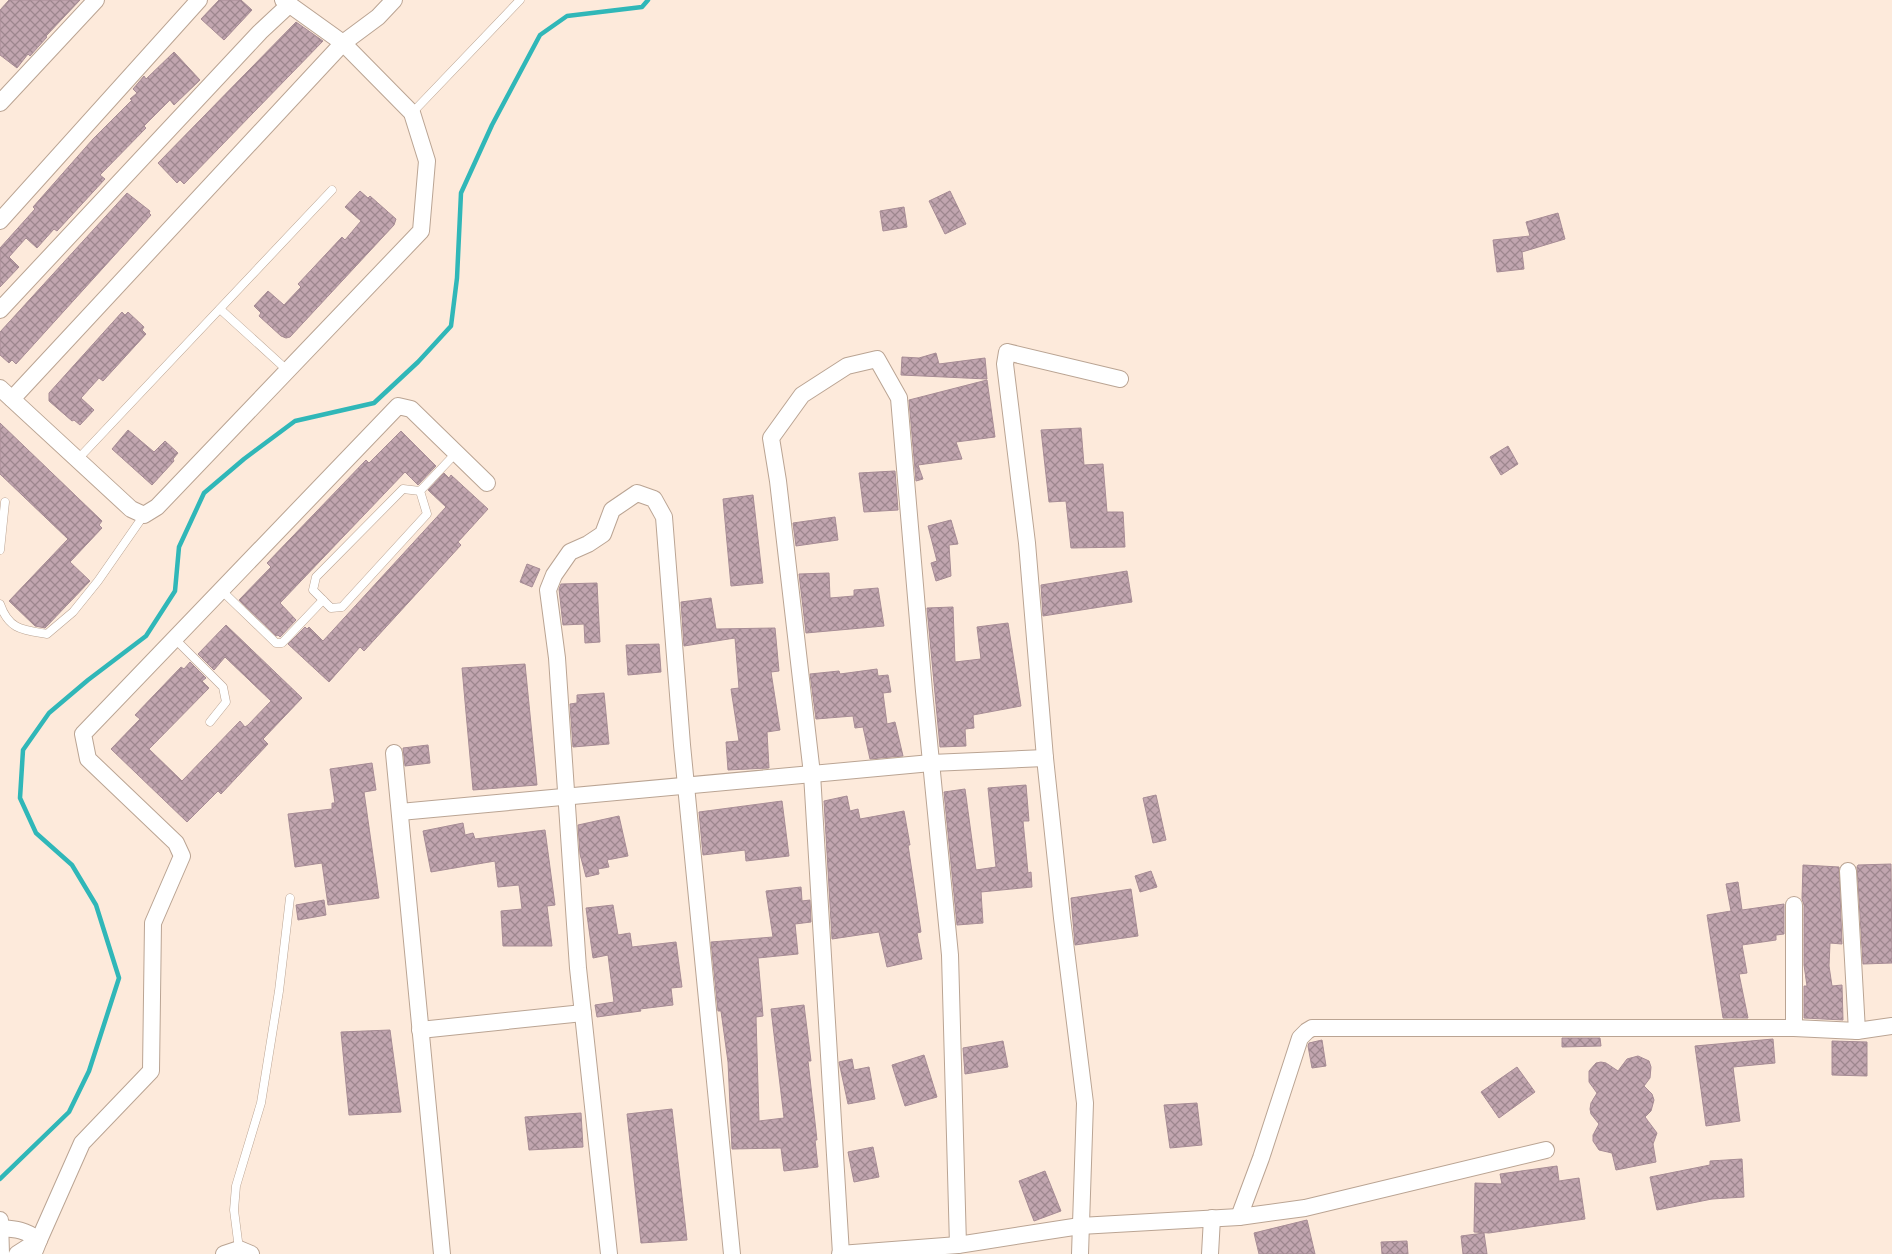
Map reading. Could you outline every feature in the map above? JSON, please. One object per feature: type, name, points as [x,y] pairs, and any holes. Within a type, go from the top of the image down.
[{"type":"street","points":[[0,103],[96,0]]},
{"type":"street","points":[[0,221],[198,0]]},
{"type":"street","points":[[0,310],[286,2],[343,43],[412,113],[427,161],[421,231],[157,507],[144,515],[131,509],[6,394],[343,43],[378,17],[394,0]]},
{"type":"street","points":[[1080,1254],[1085,1103],[1062,918],[1045,758],[1027,543],[1005,364],[1007,352],[1120,379]]},
{"type":"street","points":[[958,1245],[950,955],[899,398],[877,359],[847,366],[802,395],[771,438],[778,481],[812,774],[841,1254],[958,1245],[1080,1226],[1239,1217],[1305,1208],[1546,1150]]},
{"type":"street","points":[[17,1254],[36,1247],[82,1142],[151,1071],[153,923],[182,856],[176,843],[88,759],[83,734],[398,406],[411,409],[487,483]]},
{"type":"street","points":[[609,1254],[583,1013],[557,658],[548,590],[554,575],[570,552],[588,544],[603,534],[612,510],[637,493],[654,499],[664,516],[681,735],[732,1254]]},
{"type":"street","points":[[394,753],[442,1254]]},
{"type":"street","points":[[400,812],[931,763],[1045,758]]},
{"type":"street","points":[[1848,871],[1857,1031]]},
{"type":"street","points":[[1794,905],[1794,1028]]},
{"type":"street","points":[[420,1030],[583,1013]]},
{"type":"street","points":[[1239,1217],[1261,1158],[1300,1038],[1312,1028],[1794,1028],[1857,1031],[1892,1026]]},
{"type":"street","points":[[1210,1254],[1212,1218]]},
{"type":"street","points":[[0,1220],[1,1254]]},
{"type":"street","points":[[0,1228],[29,1232],[36,1247]]},
{"type":"lane","points":[[412,113],[520,0]]},
{"type":"lane","points":[[78,459],[332,190]]},
{"type":"lane","points":[[220,309],[287,370]]},
{"type":"lane","points":[[420,491],[456,453]]},
{"type":"lane","points":[[403,489],[420,491],[427,514],[342,607],[331,608],[313,590],[316,577],[403,489]]},
{"type":"lane","points":[[0,550],[5,502]]},
{"type":"lane","points":[[0,604],[10,624],[19,629],[47,634],[73,612],[98,581],[144,515]]},
{"type":"lane","points":[[221,590],[276,644],[282,643],[322,600]]},
{"type":"lane","points":[[175,639],[223,687],[226,702],[210,722]]},
{"type":"lane","points":[[238,1252],[234,1210],[236,1186],[261,1103],[279,992],[290,898]]},
{"type":"building","points":[[9,0],[80,0],[17,68],[0,55],[0,10]]},
{"type":"building","points":[[219,0],[241,0],[252,10],[224,40],[201,19]]},
{"type":"building","points":[[296,22],[323,41],[184,184],[180,180],[177,183],[158,163]]},
{"type":"building","points":[[174,52],[200,80],[174,105],[170,100],[144,126],[146,128],[100,175],[105,179],[57,231],[54,229],[37,248],[26,238],[9,257],[19,267],[0,287],[0,248],[35,209],[33,207],[93,139],[132,100],[130,99],[137,93],[133,89],[144,76],[146,79]]},
{"type":"building","points":[[360,191],[368,198],[370,196],[396,219],[394,225],[290,337],[281,336],[259,316],[261,313],[254,306],[268,291],[284,305],[301,287],[298,284],[342,237],[345,240],[361,221],[345,207]]},
{"type":"building","points":[[950,191],[966,224],[945,234],[929,201]]},
{"type":"building","points":[[127,193],[150,211],[151,215],[16,364],[12,360],[9,363],[0,355],[0,332]]},
{"type":"building","points":[[904,207],[907,227],[883,231],[880,211]]},
{"type":"building","points":[[1558,213],[1565,239],[1522,252],[1524,269],[1497,272],[1493,240],[1530,236],[1526,222]]},
{"type":"building","points":[[122,312],[125,315],[128,312],[144,327],[142,330],[146,334],[103,381],[99,378],[81,398],[94,410],[80,425],[74,420],[72,421],[49,401],[49,393]]},
{"type":"building","points":[[936,353],[939,364],[985,358],[987,379],[901,375],[902,357],[919,358]]},
{"type":"building","points":[[987,380],[995,437],[956,442],[962,459],[918,465],[923,479],[916,481],[909,400]]},
{"type":"building","points":[[0,423],[102,521],[99,525],[102,528],[70,562],[90,581],[45,628],[35,626],[9,601],[68,539],[0,474]]},
{"type":"building","points":[[1081,428],[1084,465],[1103,464],[1107,512],[1123,512],[1125,547],[1071,548],[1066,501],[1049,502],[1041,430]]},
{"type":"building","points":[[128,430],[154,452],[165,441],[178,453],[173,459],[174,461],[152,485],[112,449]]},
{"type":"building","points":[[401,431],[436,466],[418,485],[405,472],[280,603],[296,620],[280,637],[276,636],[239,600],[271,567],[267,563],[366,460],[369,463]]},
{"type":"building","points":[[1508,446],[1518,464],[1501,475],[1490,457]]},
{"type":"building","points":[[895,471],[898,510],[864,512],[859,473]]},
{"type":"building","points":[[444,473],[449,478],[451,475],[488,509],[458,542],[461,545],[364,651],[360,647],[329,682],[288,644],[305,627],[307,629],[309,627],[323,641],[446,507],[428,490]]},
{"type":"building","points":[[753,495],[763,583],[731,586],[723,499]]},
{"type":"building","points":[[835,517],[838,540],[796,546],[793,523]]},
{"type":"building","points":[[951,520],[958,544],[949,545],[951,576],[936,581],[931,563],[937,561],[928,526]]},
{"type":"building","points":[[527,564],[540,569],[532,587],[520,582]]},
{"type":"building","points":[[1127,571],[1132,602],[1043,616],[1041,585]]},
{"type":"building","points":[[829,573],[830,598],[854,596],[854,590],[878,588],[884,626],[806,633],[799,574]]},
{"type":"building","points":[[597,583],[600,642],[585,643],[584,624],[563,625],[559,589],[561,584]]},
{"type":"building","points":[[711,598],[716,629],[775,628],[779,671],[771,672],[780,730],[767,732],[769,768],[728,770],[726,742],[739,741],[731,689],[739,688],[735,638],[684,646],[681,602]]},
{"type":"building","points":[[953,607],[955,662],[981,659],[977,627],[1008,623],[1021,706],[973,715],[974,728],[965,729],[966,746],[940,747],[927,608]]},
{"type":"building","points":[[226,625],[302,698],[263,739],[268,744],[221,794],[218,791],[187,822],[111,749],[140,719],[135,715],[181,667],[184,669],[190,662],[206,678],[202,681],[209,688],[149,749],[182,781],[240,721],[245,727],[271,701],[225,657],[214,670],[198,654]]},
{"type":"building","points":[[659,644],[661,672],[628,675],[626,645]]},
{"type":"building","points":[[525,664],[537,785],[473,790],[462,668]]},
{"type":"building","points":[[877,669],[878,676],[888,675],[891,692],[883,693],[887,724],[895,722],[903,756],[870,759],[863,727],[855,728],[853,716],[816,719],[810,674],[839,671],[840,674]]},
{"type":"building","points":[[604,693],[609,744],[573,747],[570,704],[577,703],[577,695]]},
{"type":"building","points":[[428,745],[430,763],[405,766],[403,748]]},
{"type":"building","points":[[372,763],[376,790],[364,792],[379,898],[328,905],[322,863],[295,867],[288,814],[332,809],[332,803],[335,803],[330,769]]},
{"type":"building","points":[[1026,785],[1029,821],[1023,821],[1028,873],[1031,872],[1032,887],[981,892],[983,923],[957,925],[944,792],[965,789],[976,870],[996,867],[988,788]]},
{"type":"building","points":[[1156,795],[1166,840],[1153,843],[1143,798]]},
{"type":"building","points":[[847,796],[850,811],[858,809],[860,819],[904,811],[921,932],[917,933],[922,959],[887,967],[879,932],[832,939],[824,801]]},
{"type":"building","points":[[782,801],[789,856],[746,861],[745,850],[703,855],[699,812]]},
{"type":"building","points":[[619,816],[628,856],[607,860],[609,867],[598,869],[599,874],[586,877],[580,854],[578,825]]},
{"type":"building","points":[[463,823],[465,835],[473,833],[475,839],[545,830],[555,905],[547,906],[552,946],[503,946],[501,911],[522,909],[519,885],[498,887],[495,861],[431,872],[423,831]]},
{"type":"building","points":[[1891,864],[1892,963],[1863,964],[1857,867],[1858,865]]},
{"type":"building","points":[[1803,865],[1839,867],[1842,944],[1830,943],[1829,966],[1832,986],[1842,985],[1843,1020],[1804,1018],[1804,986],[1807,986],[1804,965]]},
{"type":"building","points":[[1151,871],[1157,887],[1140,892],[1135,876]]},
{"type":"building","points":[[1738,882],[1742,910],[1784,904],[1784,934],[1776,935],[1776,940],[1742,945],[1747,973],[1739,974],[1748,1018],[1723,1018],[1707,915],[1731,911],[1726,884]]},
{"type":"building","points":[[801,887],[802,901],[810,900],[811,922],[795,924],[798,954],[758,958],[763,1016],[756,1017],[759,1121],[784,1118],[771,1009],[804,1005],[811,1061],[808,1061],[817,1140],[815,1140],[818,1167],[784,1171],[781,1148],[732,1149],[728,1062],[721,1011],[718,1011],[711,942],[773,937],[766,891]]},
{"type":"building","points":[[1131,889],[1138,936],[1075,945],[1071,898]]},
{"type":"building","points":[[324,900],[326,915],[298,920],[296,905]]},
{"type":"building","points":[[613,905],[618,935],[630,933],[632,947],[676,942],[682,987],[671,988],[673,1005],[597,1017],[595,1005],[614,1002],[608,955],[593,958],[586,908]]},
{"type":"building","points":[[390,1030],[401,1112],[349,1115],[341,1032]]},
{"type":"building","points":[[1562,1038],[1600,1038],[1601,1046],[1562,1047]]},
{"type":"building","points":[[1773,1039],[1775,1063],[1733,1067],[1740,1121],[1706,1126],[1695,1046]]},
{"type":"building","points":[[1322,1040],[1326,1066],[1312,1068],[1309,1043]]},
{"type":"building","points":[[1003,1041],[1008,1067],[965,1074],[963,1048]]},
{"type":"building","points":[[1832,1041],[1867,1042],[1867,1076],[1832,1075]]},
{"type":"building","points":[[924,1055],[937,1097],[905,1106],[892,1065]]},
{"type":"building","points":[[1638,1056],[1649,1061],[1651,1067],[1650,1078],[1644,1086],[1652,1094],[1654,1100],[1651,1111],[1645,1117],[1657,1133],[1653,1144],[1656,1162],[1616,1170],[1612,1153],[1599,1150],[1593,1141],[1593,1135],[1599,1124],[1591,1114],[1590,1109],[1597,1093],[1589,1082],[1589,1071],[1596,1063],[1601,1062],[1618,1071],[1627,1059]]},
{"type":"building","points":[[852,1059],[854,1070],[869,1067],[875,1099],[848,1104],[839,1062]]},
{"type":"building","points":[[1517,1067],[1535,1092],[1499,1118],[1481,1092]]},
{"type":"building","points":[[1197,1103],[1202,1145],[1170,1148],[1164,1105]]},
{"type":"building","points":[[672,1109],[687,1240],[641,1243],[627,1114]]},
{"type":"building","points":[[581,1113],[583,1147],[529,1150],[525,1117]]},
{"type":"building","points":[[873,1147],[879,1177],[854,1182],[848,1152]]},
{"type":"building","points":[[1742,1159],[1744,1197],[1712,1199],[1657,1210],[1650,1177],[1710,1165],[1710,1161]]},
{"type":"building","points":[[1557,1166],[1559,1181],[1579,1178],[1585,1219],[1489,1233],[1474,1232],[1475,1183],[1502,1184],[1500,1174]]},
{"type":"building","points":[[1045,1171],[1061,1211],[1034,1221],[1019,1181]]},
{"type":"building","points":[[1307,1220],[1315,1254],[1259,1254],[1254,1233]]},
{"type":"building","points":[[1484,1233],[1487,1254],[1463,1254],[1461,1236]]},
{"type":"building","points":[[1407,1241],[1408,1254],[1382,1254],[1381,1242]]},
{"type":"waterway","points":[[0,1179],[69,1112],[89,1071],[119,978],[96,905],[72,865],[36,833],[20,798],[23,750],[49,713],[88,680],[146,636],[175,591],[179,547],[204,493],[244,459],[295,421],[374,403],[418,362],[451,326],[457,278],[461,193],[492,125],[540,35],[567,16],[642,7],[648,0]]}]
